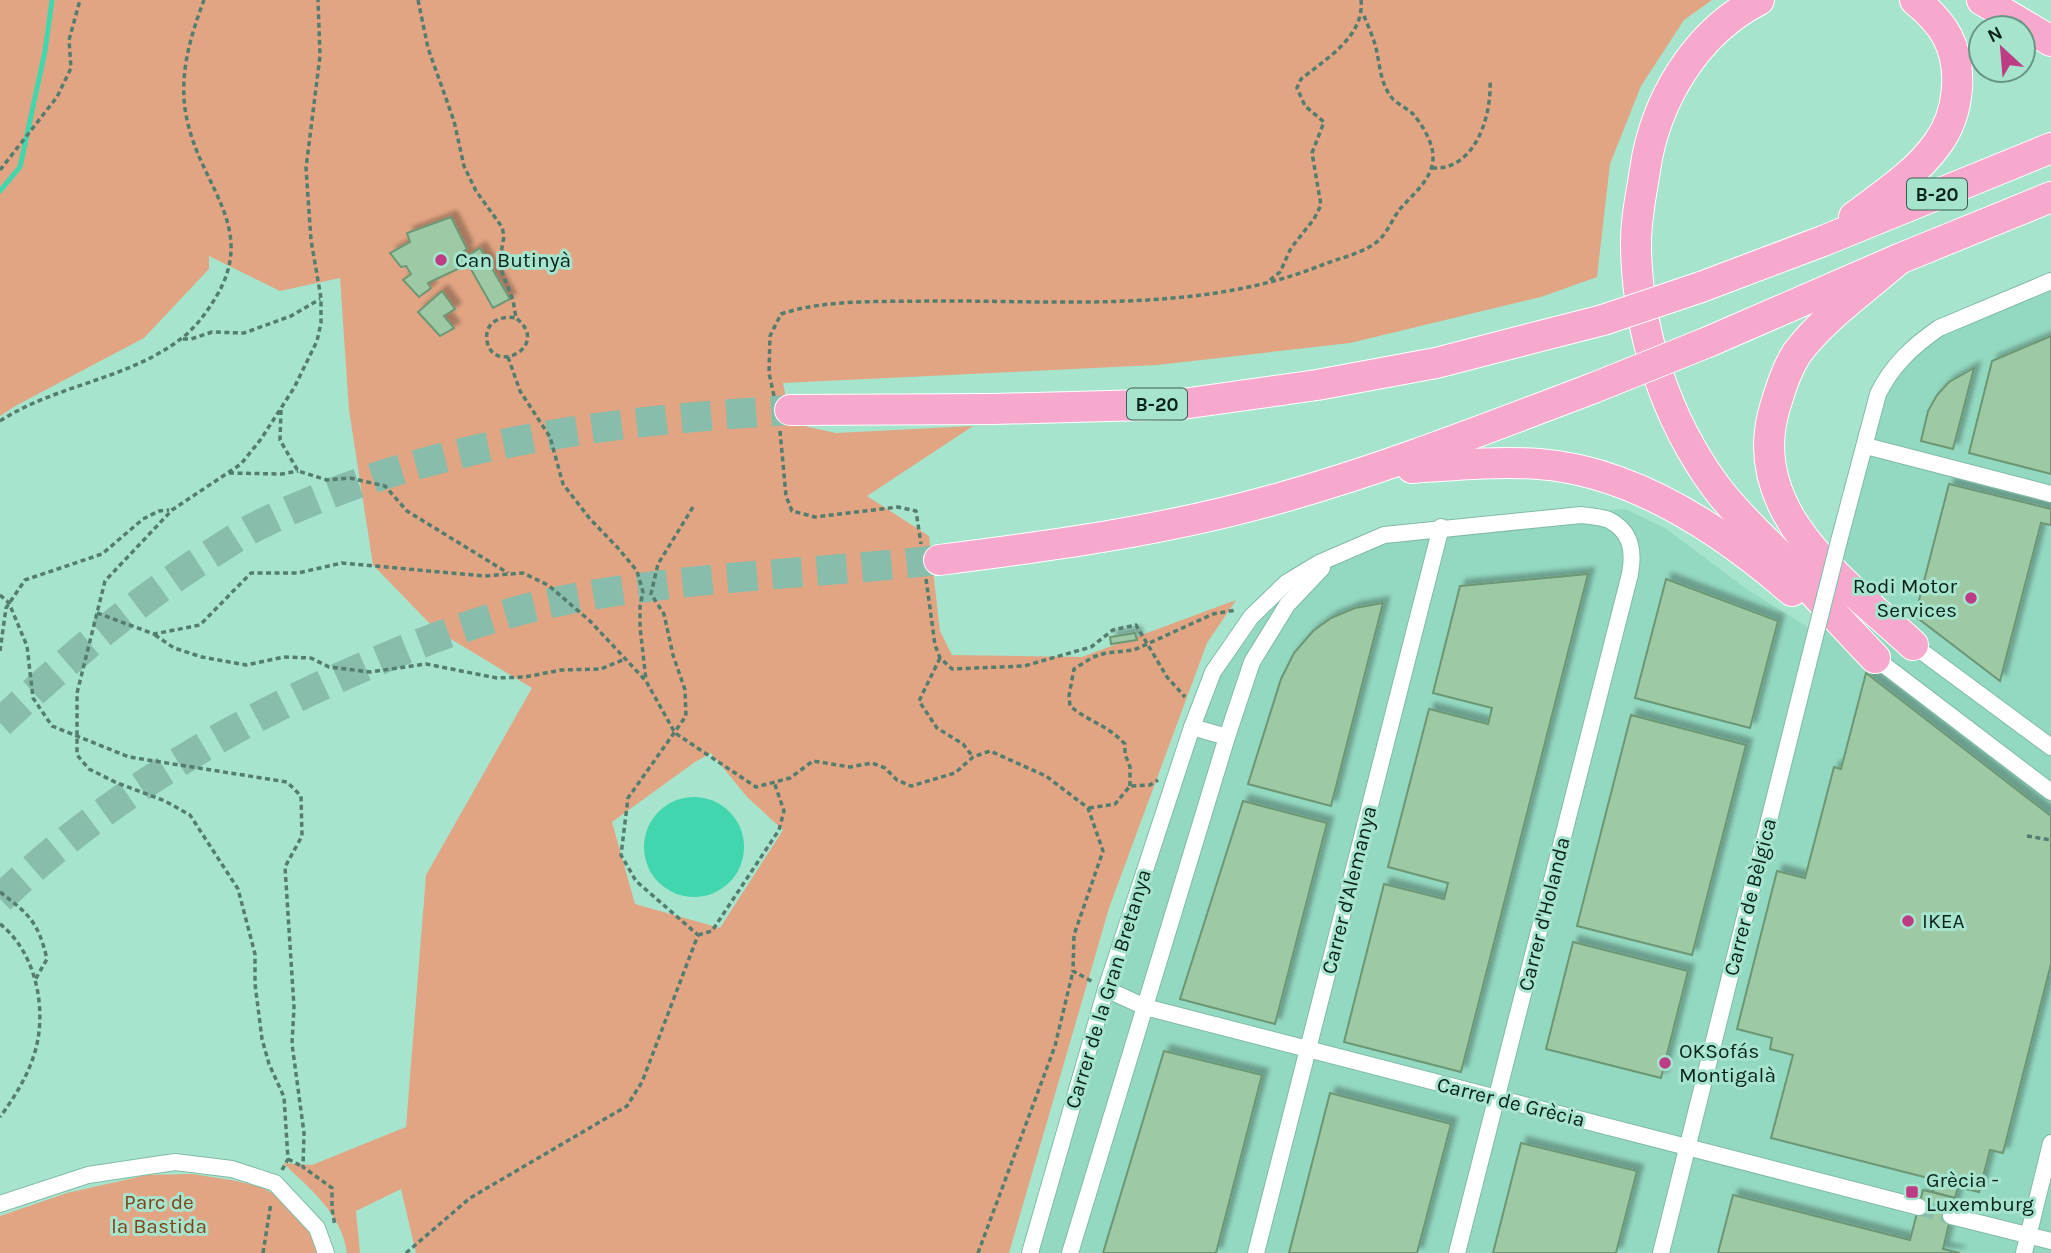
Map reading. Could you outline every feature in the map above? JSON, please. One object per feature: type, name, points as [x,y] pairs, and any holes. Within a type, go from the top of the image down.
[{"type":"highway","points":[[1759,0],[1742,8],[1712,34],[1689,61],[1658,117],[1646,162],[1636,247],[1644,327],[1663,390],[1691,449],[1714,485],[1875,658]]},
{"type":"highway","points":[[1824,241],[1911,173],[1938,144],[1948,127],[1957,84],[1953,51],[1943,29],[1931,13],[1915,0]]},
{"type":"highway","points":[[1982,0],[2051,41]]},
{"type":"highway","name":"B-20","points":[[781,412],[1182,404],[1317,385],[1436,363],[1603,320],[1701,287],[1824,241],[2051,148]]},
{"type":"highway","name":"B-20","points":[[929,560],[1051,546],[1168,526],[1268,502],[1366,472],[1424,453],[1591,389],[2051,197]]},
{"type":"highway","points":[[1899,259],[1826,322],[1796,355],[1785,375],[1773,414],[1769,439],[1770,462],[1776,490],[1789,517],[1813,553],[1913,645]]},
{"type":"highway","points":[[1366,472],[1463,464],[1542,464],[1595,473],[1649,493],[1708,528],[1766,570],[1875,658]]},
{"type":"highway","points":[[1781,558],[1913,645]]},
{"type":"street","name":"Carrer de Bèlgica","points":[[1661,1253],[1839,541],[1882,386],[1911,349],[1939,328],[2051,281]]},
{"type":"street","points":[[1866,446],[2051,494]]},
{"type":"street","name":"Carrer de la Gran Bretanya","points":[[1030,1253],[1106,989],[1192,727],[1213,672],[1251,617],[1286,583],[1336,554],[1384,535],[1441,527],[1581,515],[1609,520],[1626,535],[1634,553],[1630,574]]},
{"type":"street","name":"Carrer d'Alemanya","points":[[1256,1253],[1441,527]]},
{"type":"street","name":"Carrer de la Gran Bretanya","points":[[1070,1253],[1252,662],[1287,606],[1336,554]]},
{"type":"street","name":"Carrer d'Holanda","points":[[1457,1253],[1630,574]]},
{"type":"street","points":[[1913,645],[2051,747]]},
{"type":"street","points":[[1875,658],[2051,792]]},
{"type":"street","points":[[1192,727],[1227,737]]},
{"type":"street","name":"Carrer de Grècia","points":[[1106,989],[1145,1007],[1919,1207]]},
{"type":"street","points":[[2024,1253],[2051,1143]]},
{"type":"street","points":[[0,1204],[88,1175],[175,1162],[232,1169],[275,1183],[317,1228],[326,1253]]},
{"type":"street","points":[[1951,1216],[2051,1241]]},
{"type":"path","points":[[0,170],[57,97],[71,68],[69,40],[80,0]]},
{"type":"path","points":[[0,421],[40,398],[118,373],[158,354],[197,323],[223,286],[232,259],[232,236],[193,141],[185,110],[185,64],[205,0]]},
{"type":"path","points":[[263,1253],[275,1183],[288,1159],[284,1097],[269,1064],[262,1039],[255,984],[255,954],[239,889],[190,815],[165,801],[89,769],[77,755],[77,693],[104,581],[172,510],[241,464],[261,439],[294,388],[317,341],[321,323],[321,299],[311,240],[306,168],[320,56],[318,0]]},
{"type":"path","points":[[418,0],[428,48],[457,129],[464,166],[476,191],[502,227],[504,236],[500,260],[516,318]]},
{"type":"path","points":[[1199,709],[1167,677],[1136,625],[1112,630],[1091,647],[1024,666],[951,669],[940,658],[935,645],[929,560],[916,511],[898,507],[815,517],[792,511],[786,496],[781,412],[768,373],[770,336],[781,314],[800,308],[875,302],[1148,299],[1227,292],[1297,275],[1356,253],[1379,240],[1398,212],[1427,178],[1432,168],[1433,152],[1426,133],[1413,114],[1392,98],[1380,74],[1376,47],[1363,13],[1362,0]]},
{"type":"path","points":[[1269,281],[1280,272],[1291,248],[1314,219],[1321,205],[1312,153],[1324,122],[1305,106],[1297,88],[1301,79],[1353,34],[1363,13]]},
{"type":"path","points":[[1432,168],[1444,169],[1458,164],[1471,150],[1491,99],[1490,80]]},
{"type":"path","points":[[180,339],[191,339],[212,332],[244,333],[291,316],[321,299]]},
{"type":"path","points":[[506,316],[516,318],[527,333],[527,343],[522,351],[508,357],[494,353],[486,336],[489,326],[496,319],[506,316]]},
{"type":"path","points":[[508,357],[520,391],[550,437],[562,484],[637,571],[643,592],[640,627],[646,681]]},
{"type":"path","points":[[281,408],[280,440],[298,471]]},
{"type":"path","points":[[227,473],[241,471],[282,474],[298,471],[327,480],[350,478],[385,486],[407,511],[510,574]]},
{"type":"path","points":[[651,594],[658,565],[693,507]]},
{"type":"path","points":[[0,651],[6,608],[25,580],[102,554],[143,519],[159,511],[172,510]]},
{"type":"path","points":[[154,634],[200,625],[251,573],[298,573],[342,564],[484,576],[523,573],[548,585],[590,621],[646,681],[675,733],[756,787],[790,778],[813,761],[850,767],[872,763],[885,768],[897,780],[911,786],[955,773],[973,757],[990,751],[1046,776],[1088,808],[1103,851],[1074,935],[1073,971],[1055,1046],[978,1253]]},
{"type":"path","points":[[643,592],[651,594],[664,614],[673,655],[685,690],[686,716],[628,798],[621,855],[636,881],[698,935]]},
{"type":"path","points":[[0,595],[9,603],[27,646],[33,698],[52,726],[129,757],[287,782],[301,796],[302,836],[285,867],[294,1007],[292,1044],[304,1133],[303,1167]]},
{"type":"path","points":[[1088,808],[1115,804],[1129,786],[1130,767],[1125,754],[1125,744],[1112,731],[1081,715],[1070,706],[1074,668],[1093,657],[1120,650],[1134,650],[1213,614],[1235,610],[1251,617]]},
{"type":"path","points":[[97,613],[154,634],[174,648],[202,657],[246,664],[284,657],[311,658],[329,667],[370,672],[426,664],[497,678],[525,677],[561,670],[601,669],[625,659]]},
{"type":"path","points":[[940,658],[919,701],[937,728],[963,744],[973,757]]},
{"type":"path","points":[[1129,786],[1150,785],[1178,769]]},
{"type":"path","points":[[698,935],[712,931],[779,830],[784,811],[774,782]]},
{"type":"path","points":[[2027,836],[2051,840]]},
{"type":"path","points":[[0,891],[28,913],[41,934],[47,959],[35,980]]},
{"type":"path","points":[[0,925],[17,941],[35,980],[40,1019],[35,1053],[23,1081],[0,1117]]},
{"type":"path","points":[[408,1252],[470,1198],[627,1107],[642,1082],[698,935]]},
{"type":"path","points":[[1073,971],[1106,989]]},
{"type":"path","points":[[288,1159],[332,1188],[332,1209],[337,1231]]},
{"type":"shaded area","points":[[2051,278],[2051,1253],[1033,1253],[1212,688],[1272,604],[1303,578],[1430,523],[1625,509],[1665,528],[1748,590],[1814,631],[1847,541],[1892,373],[1929,335]]},
{"type":"shaded area","points":[[694,797],[722,805],[736,819],[744,847],[736,875],[722,889],[694,897],[666,889],[652,875],[644,847],[652,819],[666,805]]},
{"type":"green space","points":[[0,0],[1712,0],[1684,20],[1641,86],[1610,164],[1597,277],[1541,297],[1350,343],[1157,365],[783,383],[791,423],[836,433],[973,426],[867,496],[929,536],[940,631],[952,655],[1082,657],[1236,600],[1207,643],[1109,908],[1009,1253],[416,1253],[401,1189],[356,1211],[360,1253],[347,1253],[339,1226],[332,1214],[283,1163],[312,1165],[406,1127],[426,875],[532,688],[436,630],[373,565],[349,410],[340,278],[280,291],[209,256],[209,269],[144,338],[0,416]],"holes":[[[711,753],[747,797],[783,830],[720,928],[635,904],[612,822]]]},
{"type":"green space","name":"Parc de la Bastida","points":[[192,1174],[245,1183],[271,1193],[297,1214],[317,1253],[0,1253],[0,1216],[67,1193],[147,1175]]},
{"type":"building","name":"Can Butinyà","points":[[451,217],[467,249],[464,251],[467,256],[480,248],[510,299],[493,308],[468,264],[428,283],[431,288],[419,297],[403,280],[411,274],[406,266],[401,267],[390,253],[410,242],[407,233]]},
{"type":"building","points":[[442,291],[455,309],[444,316],[454,328],[440,336],[418,312]]},
{"type":"building","points":[[2051,336],[2051,474],[1969,453],[1992,361]]},
{"type":"building","points":[[1974,368],[1953,449],[1921,441],[1928,411],[1937,395],[1949,382]]},
{"type":"building","name":"Rodi Motor Services","points":[[1949,484],[2051,509],[2051,525],[2041,523],[2000,681],[1915,616]]},
{"type":"building","points":[[1588,574],[1461,1072],[1344,1042],[1384,884],[1444,899],[1448,883],[1388,867],[1429,709],[1488,724],[1492,708],[1433,693],[1460,586]]},
{"type":"building","points":[[1666,579],[1778,621],[1750,728],[1635,698]]},
{"type":"building","points":[[1383,603],[1331,806],[1248,784],[1281,679],[1294,653],[1313,631],[1331,618],[1355,608]]},
{"type":"building","points":[[1135,633],[1137,640],[1111,644],[1110,637]]},
{"type":"building","name":"IKEA","points":[[1866,673],[2051,816],[2051,964],[2003,1153],[1990,1150],[1979,1192],[1958,1187],[1955,1198],[1933,1192],[1936,1180],[1771,1138],[1793,1055],[1770,1049],[1772,1038],[1737,1029],[1777,871],[1805,878],[1834,767],[1841,769]]},
{"type":"building","points":[[1631,715],[1746,745],[1692,955],[1577,926]]},
{"type":"building","points":[[1243,801],[1327,823],[1275,1024],[1180,999]]},
{"type":"building","points":[[1573,942],[1688,971],[1661,1078],[1546,1049]]},
{"type":"building","points":[[1164,1051],[1262,1075],[1216,1253],[1103,1253]]},
{"type":"building","points":[[1330,1093],[1451,1124],[1417,1253],[1289,1253]]},
{"type":"building","points":[[1521,1143],[1637,1171],[1616,1253],[1493,1253]]},
{"type":"building","points":[[1923,1190],[1955,1198],[1943,1249],[1960,1253],[1718,1253],[1733,1195],[1910,1240]]},
{"type":"waterway","points":[[0,191],[20,167],[45,51],[52,0]]},
{"type":"tunnel","points":[[0,723],[99,635],[178,575],[251,529],[314,500],[379,476],[514,442],[652,421],[790,410]]},
{"type":"tunnel","points":[[0,899],[87,824],[134,791],[233,730],[336,679],[450,632],[534,607],[602,593],[698,581],[939,560]]},
{"type":"tunnel","points":[[1919,1207],[1951,1216]]},
{"type":"place","name":"Can Butinyà","points":[[441,260]]},
{"type":"place","name":"Rodi Motor Services","points":[[1971,598]]},
{"type":"place","name":"IKEA","points":[[1908,921]]},
{"type":"place","name":"OKSofás Montigalà","points":[[1665,1063]]},
{"type":"place","name":"Grècia - Luxemburg","points":[[1912,1192]]}]
